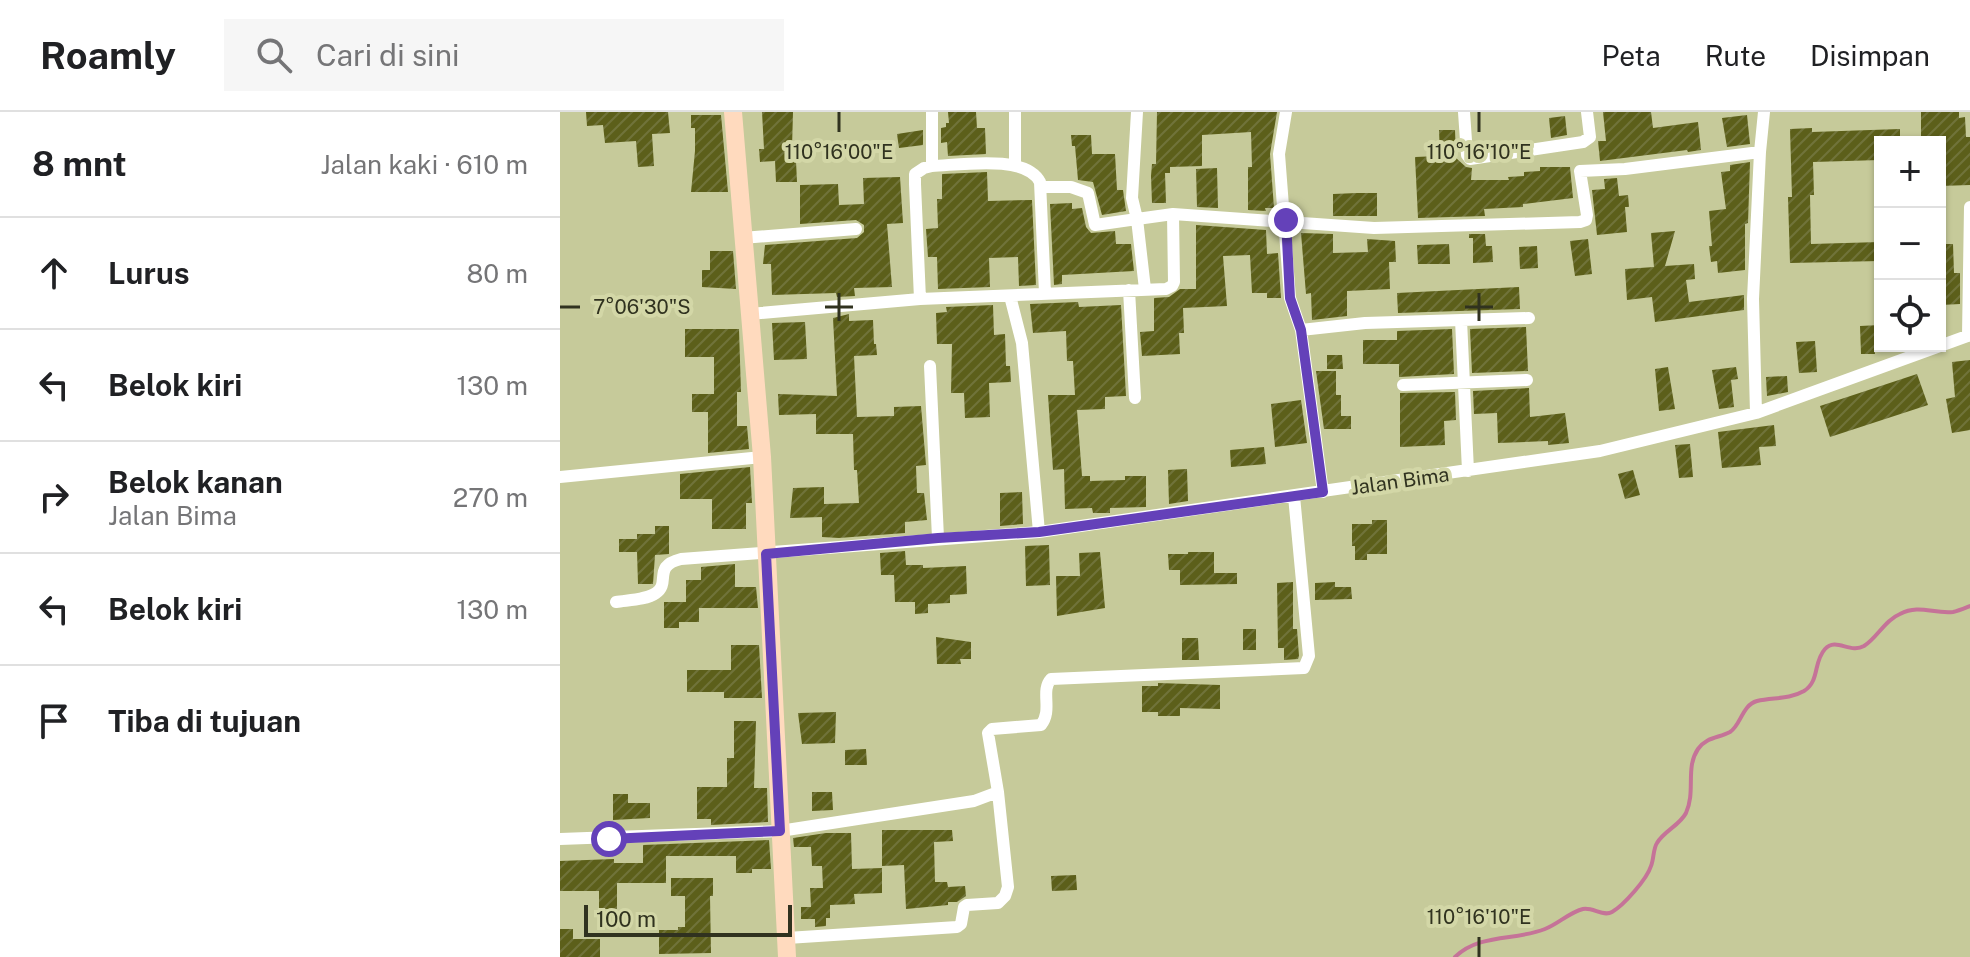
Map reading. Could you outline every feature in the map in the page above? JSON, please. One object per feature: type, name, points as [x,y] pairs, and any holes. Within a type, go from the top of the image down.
[{"type":"street","points":[[733,112],[762,457],[787,948],[957,927],[962,922],[967,905],[1003,900],[1008,887],[988,733],[992,729],[1041,725],[1048,712],[1046,687],[1051,679],[1306,667],[1309,656],[1294,496]]},
{"type":"street","points":[[932,112],[932,166]]},
{"type":"street","points":[[1015,112],[1015,164]]},
{"type":"street","points":[[1137,112],[1132,198],[1145,289]]},
{"type":"street","points":[[1286,112],[1279,154],[1290,298],[1301,330],[1323,492]]},
{"type":"street","points":[[1464,112],[1467,155],[1470,159],[1583,142],[1590,137],[1587,112]]},
{"type":"street","points":[[1756,413],[1753,299],[1764,112]]},
{"type":"street","points":[[1041,187],[1071,187],[1088,193],[1095,225],[1173,214],[1374,228],[1580,222],[1586,220],[1587,215],[1580,171],[1583,142]]},
{"type":"street","points":[[1580,171],[1625,169],[1760,152]]},
{"type":"street","points":[[920,299],[915,174],[932,166],[1015,164],[1032,170],[1041,187],[1045,293]]},
{"type":"street","points":[[1969,336],[1970,207]]},
{"type":"street","points":[[749,314],[920,299],[1166,289],[1173,283],[1173,214]]},
{"type":"street","points":[[742,238],[856,229]]},
{"type":"street","points":[[1129,290],[1135,398]]},
{"type":"street","points":[[1010,296],[1022,343],[1039,532]]},
{"type":"street","points":[[1301,330],[1365,323],[1529,318]]},
{"type":"street","points":[[1461,320],[1468,471]]},
{"type":"street","name":"Jalan Bima","points":[[616,602],[655,594],[661,588],[663,570],[672,561],[1039,532],[1600,451],[1756,413],[1969,336]]},
{"type":"street","points":[[930,366],[938,538]]},
{"type":"street","points":[[1403,385],[1527,380]]},
{"type":"street","points":[[560,477],[762,457]]},
{"type":"street","points":[[560,839],[780,831],[939,808],[974,801],[998,792]]},
{"type":"building","points":[[586,112],[668,112],[670,133],[652,134],[654,166],[638,167],[636,141],[605,143],[603,125],[587,126]]},
{"type":"building","points":[[762,112],[793,112],[792,148],[804,148],[804,160],[796,161],[797,182],[776,182],[775,161],[760,162],[759,149],[764,149]]},
{"type":"building","points":[[948,112],[976,112],[977,128],[985,128],[986,154],[948,156],[947,142],[941,143],[941,128],[949,123]]},
{"type":"building","points":[[1157,112],[1277,112],[1270,154],[1274,208],[1248,210],[1251,132],[1202,135],[1202,166],[1170,167],[1170,173],[1165,173],[1166,203],[1152,203],[1151,176],[1152,164],[1156,164]]},
{"type":"building","points":[[1603,112],[1651,112],[1653,128],[1698,122],[1701,150],[1600,161],[1598,141],[1606,141]]},
{"type":"building","points":[[1921,112],[1959,112],[1959,118],[1965,117],[1966,137],[1970,137],[1970,185],[1946,186],[1946,136],[1921,136]]},
{"type":"building","points":[[691,115],[721,115],[728,192],[691,192],[695,128],[691,128]]},
{"type":"building","points":[[1747,115],[1750,144],[1727,147],[1722,118]]},
{"type":"building","points":[[1565,116],[1567,135],[1551,138],[1549,118]]},
{"type":"building","points":[[1812,128],[1812,132],[1900,129],[1900,136],[1874,136],[1874,160],[1813,162],[1811,244],[1874,242],[1874,261],[1790,263],[1790,129]]},
{"type":"building","points":[[923,130],[923,145],[899,148],[897,134]]},
{"type":"building","points":[[1439,130],[1455,130],[1456,158],[1472,168],[1471,180],[1509,180],[1508,177],[1524,176],[1524,172],[1540,171],[1540,167],[1570,167],[1573,198],[1523,204],[1523,207],[1484,209],[1485,216],[1418,218],[1415,157],[1440,156]]},
{"type":"building","points":[[1071,135],[1091,135],[1092,154],[1115,154],[1117,190],[1123,190],[1126,211],[1102,215],[1093,182],[1078,180]]},
{"type":"building","points":[[1750,162],[1745,270],[1718,273],[1717,261],[1711,262],[1709,211],[1726,209],[1721,172],[1730,171],[1730,165]]},
{"type":"building","points":[[1217,168],[1218,208],[1197,207],[1196,169]]},
{"type":"building","points":[[987,172],[988,201],[1032,200],[1036,285],[1019,286],[1018,257],[989,258],[990,287],[938,289],[937,257],[928,257],[926,229],[938,228],[937,199],[942,199],[942,174]]},
{"type":"building","points":[[900,177],[903,223],[887,224],[892,287],[854,288],[855,296],[837,297],[836,293],[772,295],[771,264],[763,264],[765,245],[857,238],[864,232],[864,225],[856,220],[800,224],[800,185],[838,184],[839,205],[864,204],[863,178]]},
{"type":"building","points":[[1617,178],[1619,196],[1628,195],[1629,207],[1625,207],[1627,232],[1597,235],[1592,190],[1605,189],[1604,179]]},
{"type":"building","points":[[1377,193],[1377,216],[1333,216],[1333,194]]},
{"type":"building","points":[[1072,203],[1072,209],[1082,208],[1086,227],[1091,233],[1115,231],[1116,244],[1131,244],[1134,271],[1062,275],[1062,284],[1054,285],[1050,204]]},
{"type":"building","points":[[1196,225],[1266,230],[1267,254],[1278,253],[1281,298],[1267,298],[1267,293],[1252,293],[1250,255],[1223,256],[1227,306],[1183,308],[1184,333],[1179,333],[1180,354],[1142,356],[1140,332],[1154,331],[1154,298],[1169,297],[1180,289],[1196,289]]},
{"type":"building","points":[[1675,231],[1665,266],[1694,264],[1695,279],[1686,280],[1689,302],[1744,295],[1744,310],[1655,322],[1652,297],[1627,300],[1625,269],[1654,267],[1651,233]]},
{"type":"building","points":[[1301,233],[1333,234],[1333,253],[1368,252],[1367,239],[1395,241],[1396,262],[1389,262],[1390,289],[1347,291],[1347,316],[1312,320],[1311,293],[1306,294]]},
{"type":"building","points":[[1469,234],[1485,234],[1486,246],[1492,246],[1493,262],[1473,263],[1473,238],[1469,238]]},
{"type":"building","points":[[1588,239],[1592,274],[1575,276],[1570,241]]},
{"type":"building","points":[[1449,244],[1450,264],[1418,264],[1417,245]]},
{"type":"building","points":[[1946,244],[1953,244],[1954,273],[1960,273],[1960,304],[1946,305]]},
{"type":"building","points":[[1537,246],[1538,268],[1520,269],[1519,247]]},
{"type":"building","points":[[710,251],[733,251],[736,289],[702,287],[702,270],[710,270]]},
{"type":"building","points":[[1519,287],[1520,309],[1398,313],[1397,293]]},
{"type":"building","points":[[1078,302],[1079,307],[1121,305],[1126,396],[1105,397],[1105,409],[1077,410],[1082,476],[1090,476],[1090,481],[1146,476],[1146,507],[1110,508],[1110,513],[1093,513],[1092,508],[1065,509],[1064,469],[1053,470],[1048,395],[1075,395],[1073,361],[1067,361],[1066,331],[1033,333],[1030,304]]},
{"type":"building","points":[[993,305],[994,335],[1005,334],[1006,366],[1010,366],[1011,382],[989,383],[990,417],[965,418],[964,393],[951,393],[952,344],[937,344],[936,313],[947,312],[946,307]]},
{"type":"building","points":[[849,314],[849,321],[873,320],[877,355],[854,356],[857,417],[894,416],[894,407],[921,406],[926,465],[916,466],[917,493],[924,493],[927,520],[905,522],[905,533],[822,537],[822,517],[790,518],[793,488],[824,487],[824,504],[859,503],[853,434],[816,434],[816,414],[779,415],[778,394],[837,396],[833,318]]},
{"type":"building","points":[[805,322],[807,359],[774,360],[772,323]]},
{"type":"building","points":[[1874,325],[1875,354],[1861,354],[1860,326]]},
{"type":"building","points":[[1526,327],[1528,371],[1472,373],[1470,329]]},
{"type":"building","points":[[685,329],[739,329],[741,392],[737,392],[737,426],[747,426],[749,449],[708,453],[708,412],[692,412],[692,394],[714,394],[714,357],[685,357]]},
{"type":"building","points":[[1452,329],[1454,374],[1399,377],[1399,364],[1363,364],[1363,340],[1397,340],[1397,331]]},
{"type":"building","points":[[1815,341],[1817,372],[1799,373],[1796,342]]},
{"type":"building","points":[[1327,355],[1342,355],[1343,369],[1327,369]]},
{"type":"building","points":[[1970,360],[1970,430],[1952,433],[1946,399],[1955,397],[1952,362]]},
{"type":"building","points":[[1668,367],[1675,409],[1659,411],[1655,369]]},
{"type":"building","points":[[1736,367],[1738,379],[1731,380],[1734,407],[1719,409],[1712,370]]},
{"type":"building","points":[[1316,371],[1336,371],[1336,395],[1341,395],[1341,416],[1351,416],[1351,429],[1324,429]]},
{"type":"building","points":[[1917,374],[1928,405],[1830,437],[1820,406]]},
{"type":"building","points":[[1787,376],[1788,392],[1767,396],[1766,377]]},
{"type":"building","points":[[1529,388],[1530,417],[1565,413],[1569,443],[1498,443],[1497,413],[1474,414],[1473,391]]},
{"type":"building","points":[[1455,392],[1456,420],[1444,421],[1445,445],[1400,447],[1400,393]]},
{"type":"building","points":[[1301,400],[1307,443],[1275,447],[1271,404]]},
{"type":"building","points":[[1774,425],[1776,446],[1759,447],[1761,465],[1722,468],[1718,432]]},
{"type":"building","points":[[1690,444],[1693,477],[1679,478],[1675,445]]},
{"type":"building","points":[[1264,447],[1266,464],[1231,467],[1230,450]]},
{"type":"building","points":[[750,467],[752,503],[746,503],[746,529],[712,529],[712,499],[680,499],[680,474]]},
{"type":"building","points":[[1187,469],[1188,501],[1169,504],[1168,470]]},
{"type":"building","points":[[1633,470],[1640,495],[1625,499],[1618,474]]},
{"type":"building","points":[[1022,492],[1023,524],[1000,526],[1000,493]]},
{"type":"building","points":[[1372,520],[1387,520],[1387,554],[1367,554],[1367,560],[1355,560],[1352,524],[1372,524]]},
{"type":"building","points":[[655,526],[669,526],[669,554],[655,555],[653,584],[638,584],[637,552],[619,552],[619,539],[637,539],[637,534],[655,534]]},
{"type":"building","points":[[1049,545],[1050,585],[1026,586],[1025,546]]},
{"type":"building","points":[[905,551],[906,565],[923,565],[923,568],[966,566],[967,594],[950,595],[950,603],[928,604],[928,613],[915,614],[915,602],[895,602],[894,575],[881,575],[880,553]]},
{"type":"building","points":[[1100,552],[1105,608],[1057,616],[1056,576],[1080,576],[1079,553]]},
{"type":"building","points":[[1214,552],[1214,573],[1237,573],[1237,584],[1180,585],[1180,570],[1169,570],[1168,554]]},
{"type":"building","points":[[735,564],[735,587],[756,587],[758,608],[699,608],[699,622],[679,622],[679,628],[664,628],[664,602],[686,602],[686,580],[701,580],[701,567]]},
{"type":"building","points":[[1293,582],[1293,629],[1297,629],[1299,656],[1298,659],[1284,660],[1284,648],[1278,648],[1277,583]]},
{"type":"building","points":[[1335,582],[1335,587],[1351,587],[1352,599],[1315,600],[1315,583]]},
{"type":"building","points":[[1243,629],[1256,629],[1256,650],[1243,650]]},
{"type":"building","points":[[936,637],[971,642],[971,659],[960,659],[961,664],[937,664]]},
{"type":"building","points":[[1182,638],[1198,638],[1199,660],[1182,660]]},
{"type":"building","points":[[731,645],[759,645],[762,698],[724,698],[724,692],[687,692],[687,670],[731,670]]},
{"type":"building","points":[[1158,683],[1220,685],[1220,709],[1180,708],[1180,716],[1142,712],[1142,686],[1158,686]]},
{"type":"building","points":[[836,712],[835,743],[802,744],[798,713]]},
{"type":"building","points":[[734,721],[756,721],[754,788],[767,788],[768,822],[711,825],[711,819],[697,819],[697,787],[727,787],[727,758],[734,758]]},
{"type":"building","points":[[866,749],[867,765],[845,765],[845,750]]},
{"type":"building","points":[[812,792],[832,792],[833,810],[812,811]]},
{"type":"building","points":[[613,794],[628,794],[628,803],[650,803],[650,818],[613,820]]},
{"type":"building","points":[[882,830],[952,830],[953,841],[934,842],[935,882],[947,882],[948,887],[965,886],[966,896],[957,902],[948,902],[948,905],[906,909],[904,865],[882,866]]},
{"type":"building","points":[[851,833],[852,869],[882,868],[882,893],[854,894],[855,904],[830,905],[830,918],[826,918],[826,926],[815,927],[815,919],[801,919],[801,907],[811,907],[810,888],[823,888],[822,866],[812,866],[811,847],[794,847],[793,838]]},
{"type":"building","points":[[769,840],[771,869],[752,869],[752,873],[736,873],[736,856],[666,856],[666,883],[617,883],[617,909],[599,909],[599,891],[560,891],[560,861],[614,859],[614,863],[643,863],[643,845]]},
{"type":"building","points":[[1076,875],[1077,890],[1052,891],[1051,876]]},
{"type":"building","points":[[671,878],[713,878],[713,896],[710,896],[711,953],[659,954],[659,930],[685,927],[685,896],[671,896]]},
{"type":"building","points":[[560,929],[573,929],[573,939],[600,939],[600,957],[560,957]]},
{"type":"waterway","points":[[1455,957],[1475,944],[1545,929],[1583,909],[1612,912],[1640,884],[1649,871],[1657,843],[1686,813],[1692,764],[1701,745],[1730,732],[1752,703],[1804,691],[1812,682],[1821,654],[1829,646],[1864,646],[1890,620],[1907,611],[1953,612],[1970,606]]},
{"type":"route","points":[[609,839],[780,831],[766,554],[1039,532],[1323,492],[1301,330],[1290,298],[1286,220]]}]
